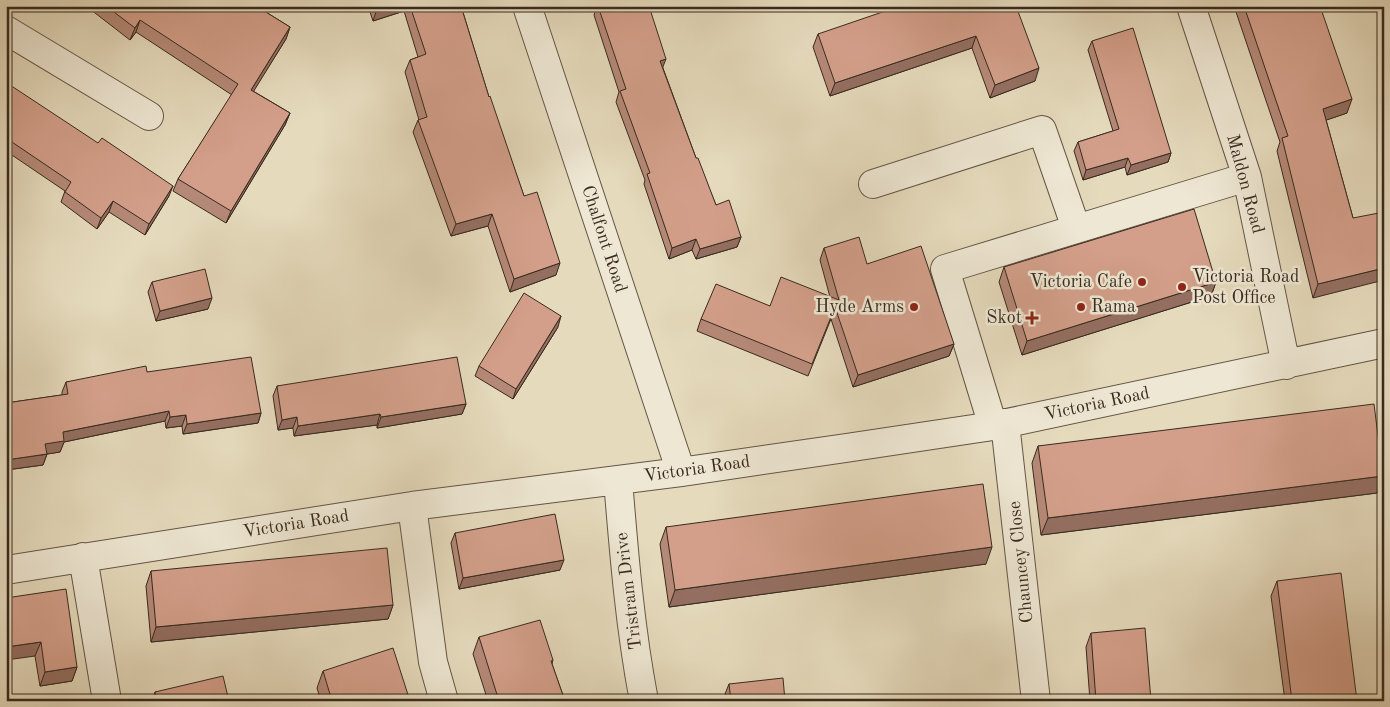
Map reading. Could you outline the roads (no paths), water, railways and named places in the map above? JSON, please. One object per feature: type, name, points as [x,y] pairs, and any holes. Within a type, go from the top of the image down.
[{"type":"street","name":"Chalfont Road","points":[[526,6],[682,472]]},
{"type":"street","name":"Maldon Road","points":[[1191,6],[1247,177],[1286,365]]},
{"type":"street","points":[[6,30],[149,116]]},
{"type":"street","points":[[873,184],[1042,130],[1076,228],[1247,177]]},
{"type":"street","name":"Chauncey Close","points":[[1036,701],[999,424],[945,269],[1076,228]]},
{"type":"street","name":"Victoria Road","points":[[6,570],[412,506],[682,472],[999,424],[1384,344]]},
{"type":"street","name":"Tristram Drive","points":[[618,480],[627,586],[644,701]]},
{"type":"street","points":[[412,506],[433,662],[444,701]]},
{"type":"street","points":[[83,557],[107,701]]},
{"type":"place","name":"Victoria Cafe","points":[[1142,282]]},
{"type":"place","name":"Victoria Road Post Office","points":[[1182,287]]},
{"type":"place","name":"Hyde Arms","points":[[914,307]]},
{"type":"place","name":"Rama","points":[[1081,307]]},
{"type":"place","name":"Skot","points":[[1032,318]]}]
